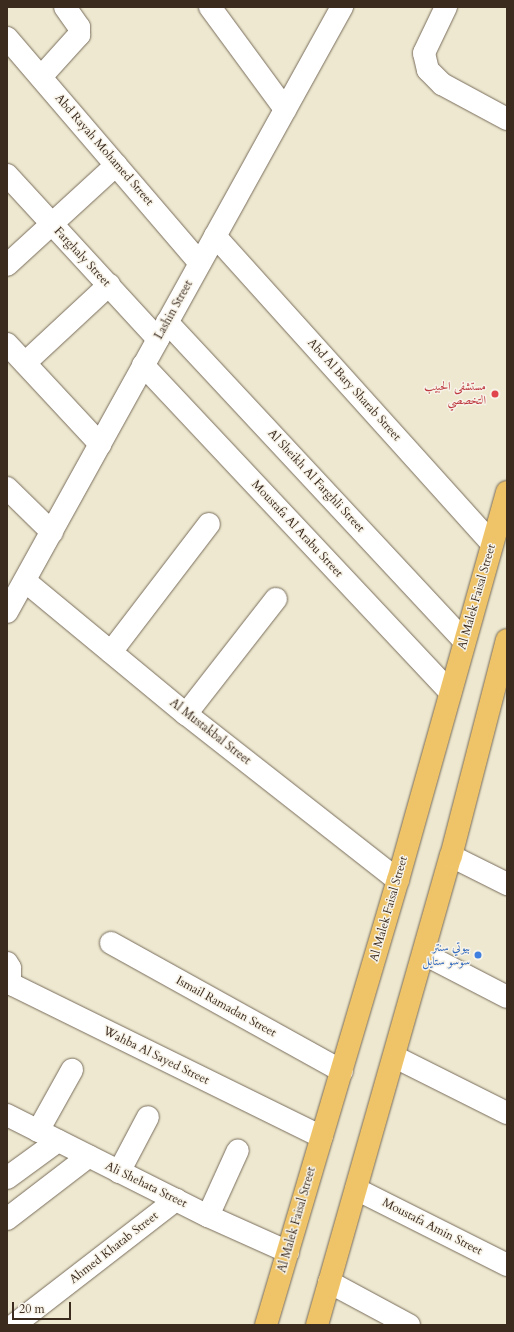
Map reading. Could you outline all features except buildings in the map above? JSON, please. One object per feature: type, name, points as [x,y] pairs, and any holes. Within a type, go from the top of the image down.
[{"type":"main road","name":"Al Malek Faisal Street","points":[[266,1325],[398,880],[464,640],[507,492]]},
{"type":"main road","points":[[317,1325],[395,1057],[451,856],[500,693],[507,640]]},
{"type":"street","points":[[40,76],[79,35],[79,27],[65,7]]},
{"type":"street","points":[[210,7],[285,109]]},
{"type":"street","name":"Lashin Street","points":[[7,612],[342,7]]},
{"type":"street","points":[[446,7],[424,52],[428,70],[442,84],[507,119]]},
{"type":"street","name":"Abd Rayah Mohamed Street","points":[[7,38],[200,263]]},
{"type":"street","points":[[7,265],[116,165]]},
{"type":"street","name":"Farghaly Street","points":[[7,175],[109,285],[163,331]]},
{"type":"street","name":"Abd Al Bary Sharab Street","points":[[215,236],[492,544]]},
{"type":"street","points":[[25,363],[109,285]]},
{"type":"street","name":"Al Sheikh Al Farghli Street","points":[[163,331],[464,640]]},
{"type":"street","points":[[7,344],[100,444]]},
{"type":"street","name":"Moustafa Al Arabu Street","points":[[143,365],[450,692]]},
{"type":"street","points":[[7,488],[52,532]]},
{"type":"street","points":[[111,652],[209,524]]},
{"type":"street","name":"Al Mustakbal Street","points":[[25,581],[186,714],[398,880]]},
{"type":"street","points":[[186,714],[276,599]]},
{"type":"street","points":[[451,856],[507,884]]},
{"type":"street","name":"Ismail Ramadan Street","points":[[111,943],[342,1071]]},
{"type":"street","points":[[424,954],[507,997]]},
{"type":"street","name":"Wahba Al Sayed Street","points":[[7,963],[10,968],[10,981],[12,985],[322,1137]]},
{"type":"street","points":[[395,1057],[507,1113]]},
{"type":"street","points":[[38,1131],[72,1070]]},
{"type":"street","name":"Ali Shehata Street","points":[[7,1115],[208,1216],[288,1252]]},
{"type":"street","points":[[119,1172],[148,1116]]},
{"type":"street","points":[[7,1178],[58,1141]]},
{"type":"street","points":[[208,1216],[238,1150]]},
{"type":"street","points":[[7,1219],[88,1156]]},
{"type":"street","name":"Moustafa Amin Street","points":[[356,1188],[507,1265]]},
{"type":"street","name":"Ahmed Khatab Street","points":[[14,1325],[176,1200]]},
{"type":"street","points":[[329,1282],[409,1325]]},
{"type":"place","name":"مستشفى الحبيب التخصصي","points":[[495,394]]},
{"type":"place","name":"بيوتي سنتر سوسو ستايل","points":[[478,955]]}]
